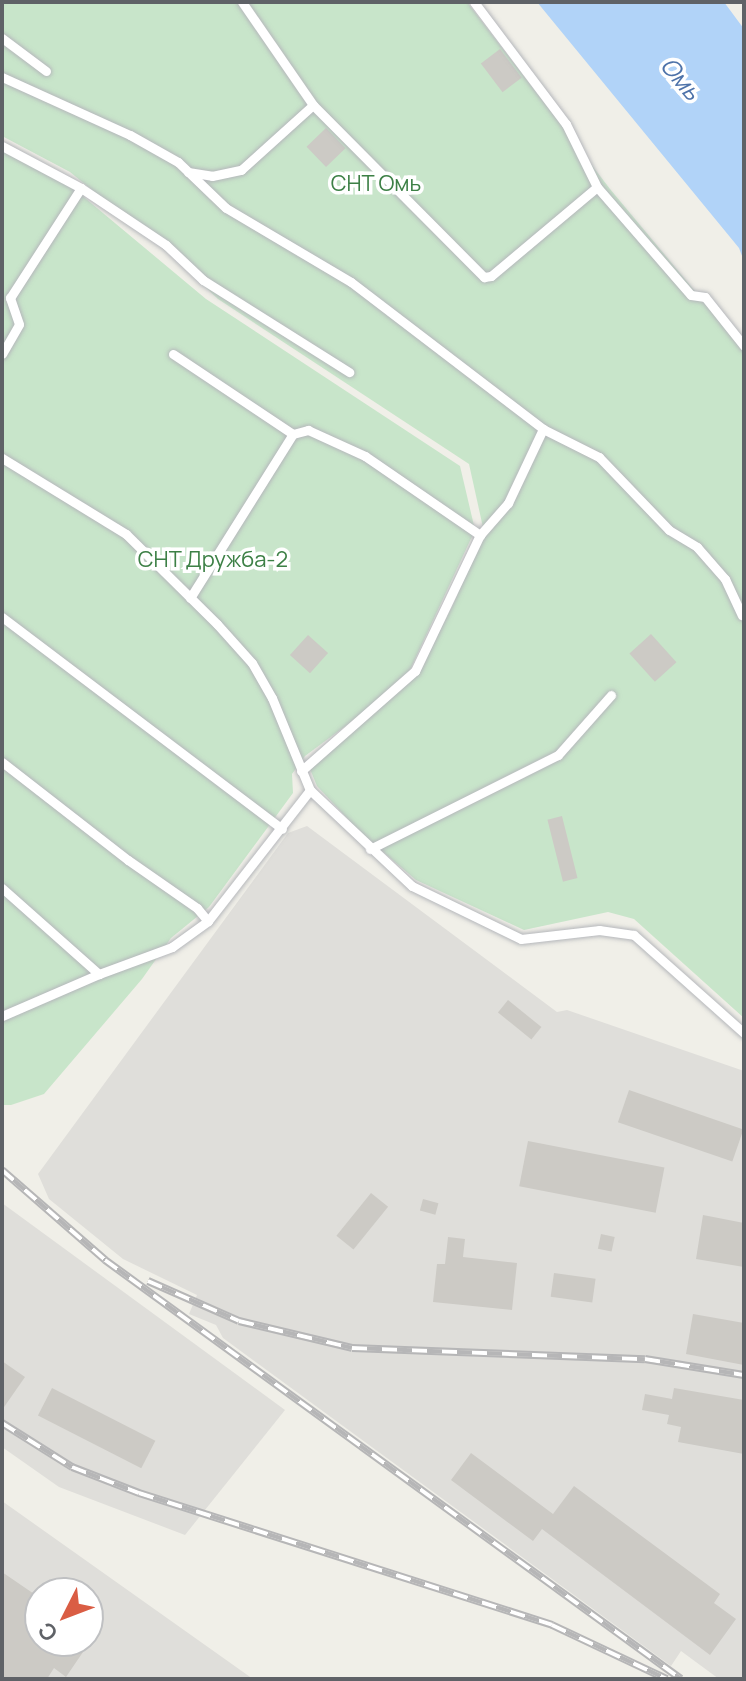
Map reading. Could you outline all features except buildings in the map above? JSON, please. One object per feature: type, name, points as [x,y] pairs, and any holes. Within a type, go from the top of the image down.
[{"type":"lane","points":[[242,2],[313,105],[484,277],[491,276],[597,187]]},
{"type":"lane","points":[[474,2],[566,124],[597,187],[691,295],[705,297],[744,346]]},
{"type":"lane","points":[[2,38],[46,71]]},
{"type":"lane","points":[[2,77],[130,135],[178,162],[226,208],[351,282],[543,429],[599,457],[669,530],[697,547],[725,579],[742,615]]},
{"type":"lane","points":[[188,172],[212,176],[241,170],[313,105]]},
{"type":"lane","points":[[2,146],[81,188],[166,245],[203,280],[349,372]]},
{"type":"lane","points":[[2,354],[19,324],[10,298],[81,188]]},
{"type":"lane","points":[[173,354],[293,434]]},
{"type":"lane","points":[[301,771],[415,671],[480,535],[508,503],[543,429]]},
{"type":"lane","points":[[190,598],[293,434],[308,430],[365,456],[480,535]]},
{"type":"lane","points":[[2,458],[126,534],[190,598],[252,663],[272,698],[310,790],[412,886],[521,939],[599,930],[634,935],[744,1033]]},
{"type":"lane","points":[[2,617],[282,829]]},
{"type":"lane","points":[[370,849],[558,755],[611,695]]},
{"type":"lane","points":[[2,762],[197,908],[208,921]]},
{"type":"lane","points":[[2,1016],[99,974],[172,947],[208,921],[310,790]]},
{"type":"lane","points":[[2,888],[99,974]]},
{"type":"shaded area","points":[[307,826],[557,1012],[567,1010],[744,1071],[744,1679],[719,1679],[681,1651],[671,1666],[223,1338],[216,1325],[189,1314],[197,1295],[123,1259],[49,1199],[38,1174],[288,833]]},
{"type":"shaded area","points":[[2,1203],[285,1410],[185,1535],[59,1487],[2,1447]]},
{"type":"shaded area","points":[[2,1501],[253,1679],[2,1679]]},
{"type":"green space","name":"СНТ Омь","points":[[2,2],[467,2],[610,189],[739,344],[744,352],[744,1018],[634,919],[608,912],[524,930],[416,880],[361,833],[317,786],[310,769],[418,673],[453,605],[484,532],[469,464],[218,299],[161,246],[70,172],[2,136]]},
{"type":"green space","name":"СНТ Дружба-2","points":[[2,150],[61,178],[206,299],[460,466],[475,530],[409,672],[367,710],[305,756],[292,774],[293,793],[209,907],[171,938],[142,979],[44,1094],[11,1105],[2,1105]]},
{"type":"water","name":"Омь","points":[[537,2],[724,2],[744,29],[744,261],[739,248]]},
{"type":"railway","points":[[2,1170],[105,1260],[681,1679]]},
{"type":"railway","points":[[148,1281],[239,1321],[352,1348],[645,1359],[744,1375]]},
{"type":"railway","points":[[2,1423],[72,1467],[139,1493],[552,1625],[667,1679]]}]
